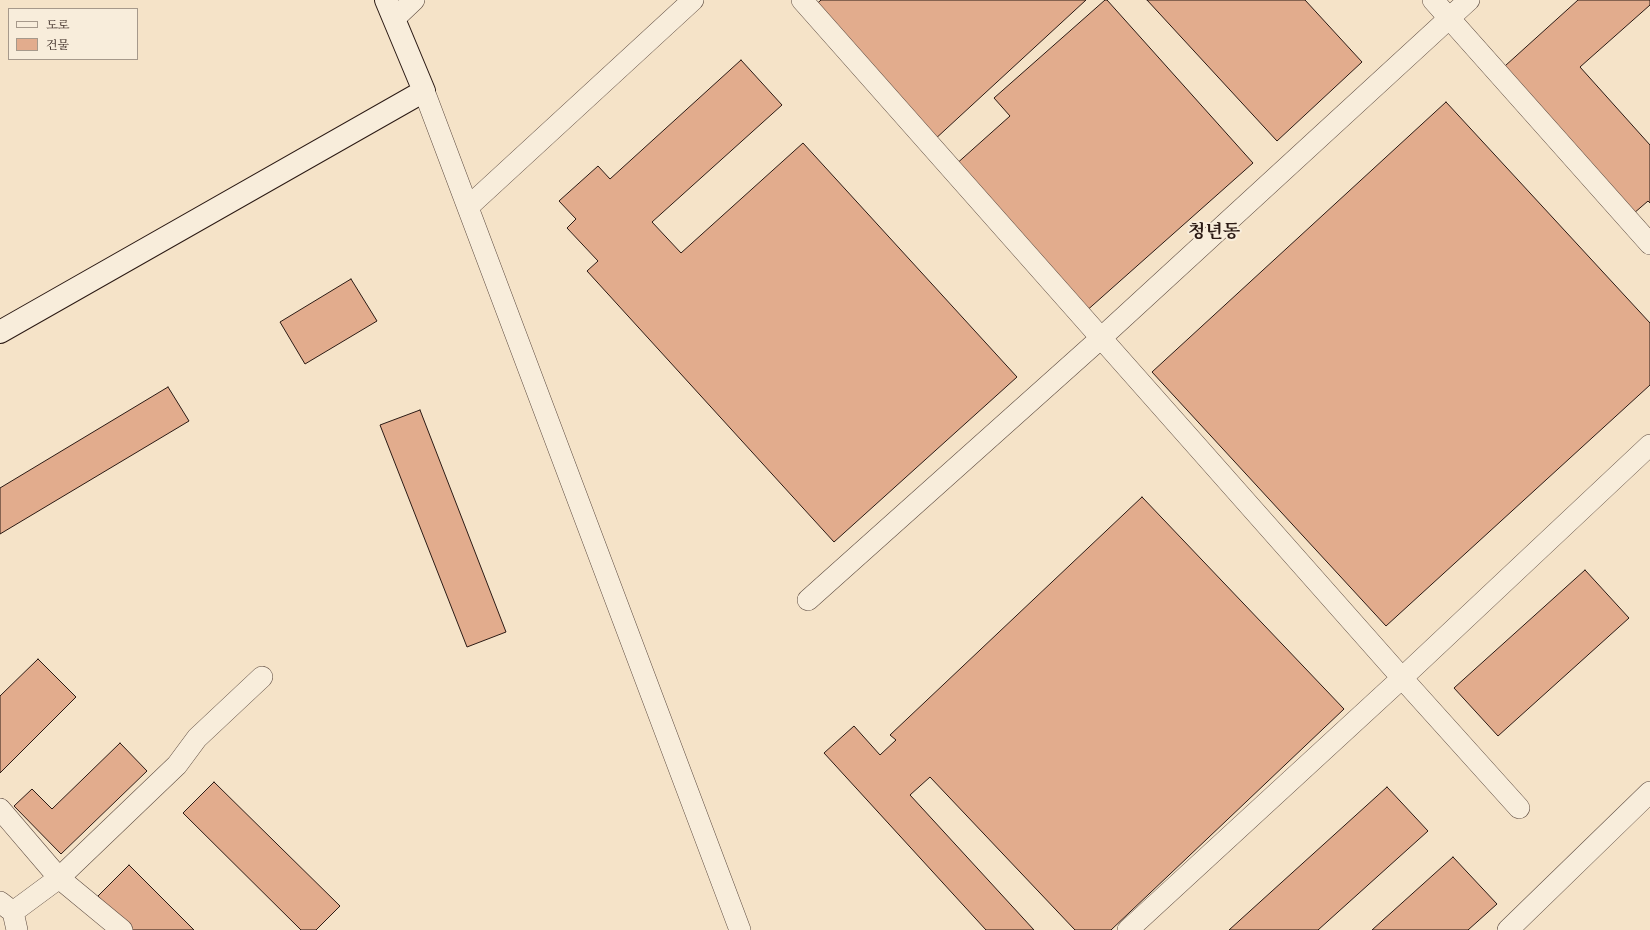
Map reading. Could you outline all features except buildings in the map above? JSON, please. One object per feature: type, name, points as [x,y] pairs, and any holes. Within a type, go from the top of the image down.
[{"type":"main road","points":[[0,332],[424,91],[390,10]]},
{"type":"street","points":[[390,10],[414,0]]},
{"type":"street","points":[[468,207],[693,0]]},
{"type":"street","points":[[802,0],[1402,678],[1519,808]]},
{"type":"street","points":[[1433,0],[1650,244]]},
{"type":"street","points":[[808,600],[1101,338],[1469,0]]},
{"type":"street","points":[[424,91],[740,930]]},
{"type":"street","points":[[1128,930],[1402,678],[1650,445]]},
{"type":"street","points":[[10,915],[59,878],[177,765],[197,738],[262,676]]},
{"type":"street","points":[[1508,930],[1650,792]]},
{"type":"street","points":[[0,809],[59,878],[122,930]]},
{"type":"district","name":"청년동","points":[[1214,232]]}]
